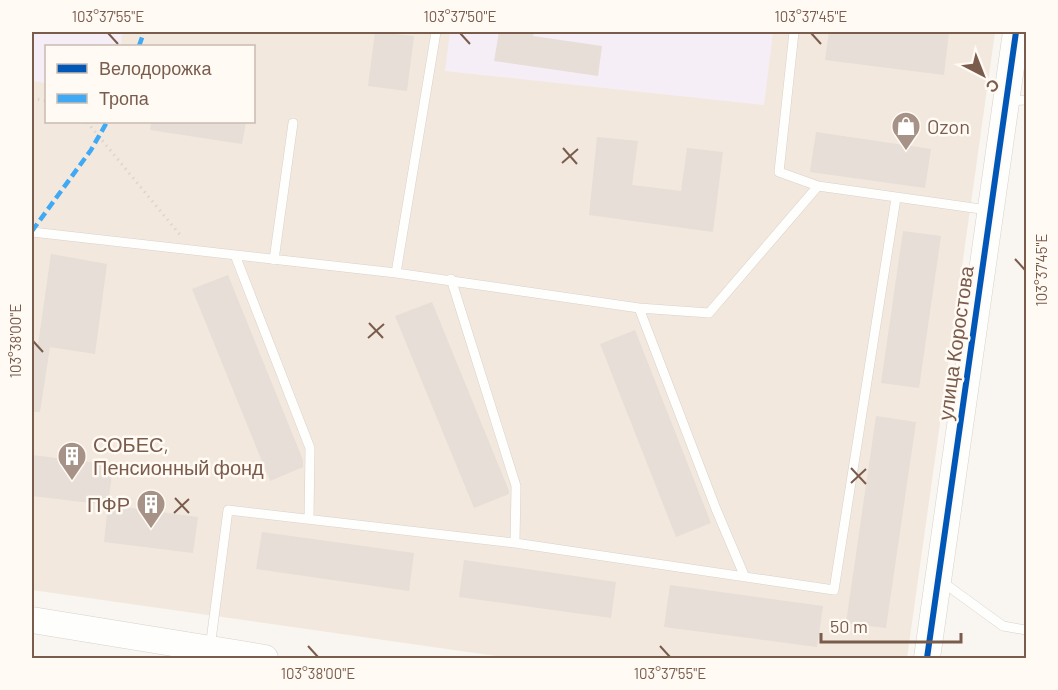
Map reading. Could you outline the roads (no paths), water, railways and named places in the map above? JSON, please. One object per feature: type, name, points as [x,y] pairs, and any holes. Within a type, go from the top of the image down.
[{"type":"street","name":"улица Коростова","points":[[927,658],[991,210],[1016,100],[1016,32]]},
{"type":"street","points":[[32,620],[209,651],[265,658]]},
{"type":"lane","points":[[396,273],[436,32]]},
{"type":"lane","points":[[794,32],[778,172],[818,186],[991,210]]},
{"type":"lane","points":[[274,260],[293,123]]},
{"type":"lane","points":[[32,232],[451,279],[639,308],[708,313],[818,186]]},
{"type":"lane","points":[[209,651],[228,510],[515,543],[834,590],[896,198]]},
{"type":"lane","points":[[235,255],[310,448],[309,519]]},
{"type":"lane","points":[[451,279],[516,486],[515,543]]},
{"type":"lane","points":[[639,308],[716,509],[744,575]]},
{"type":"lane","points":[[939,579],[1004,626],[1026,630]]},
{"type":"place","name":"Ozon","points":[[906,152]]},
{"type":"place","name":"СОБЕС, Пенсионный фонд","points":[[72,482]]},
{"type":"place","name":"ПФР","points":[[151,530]]}]
